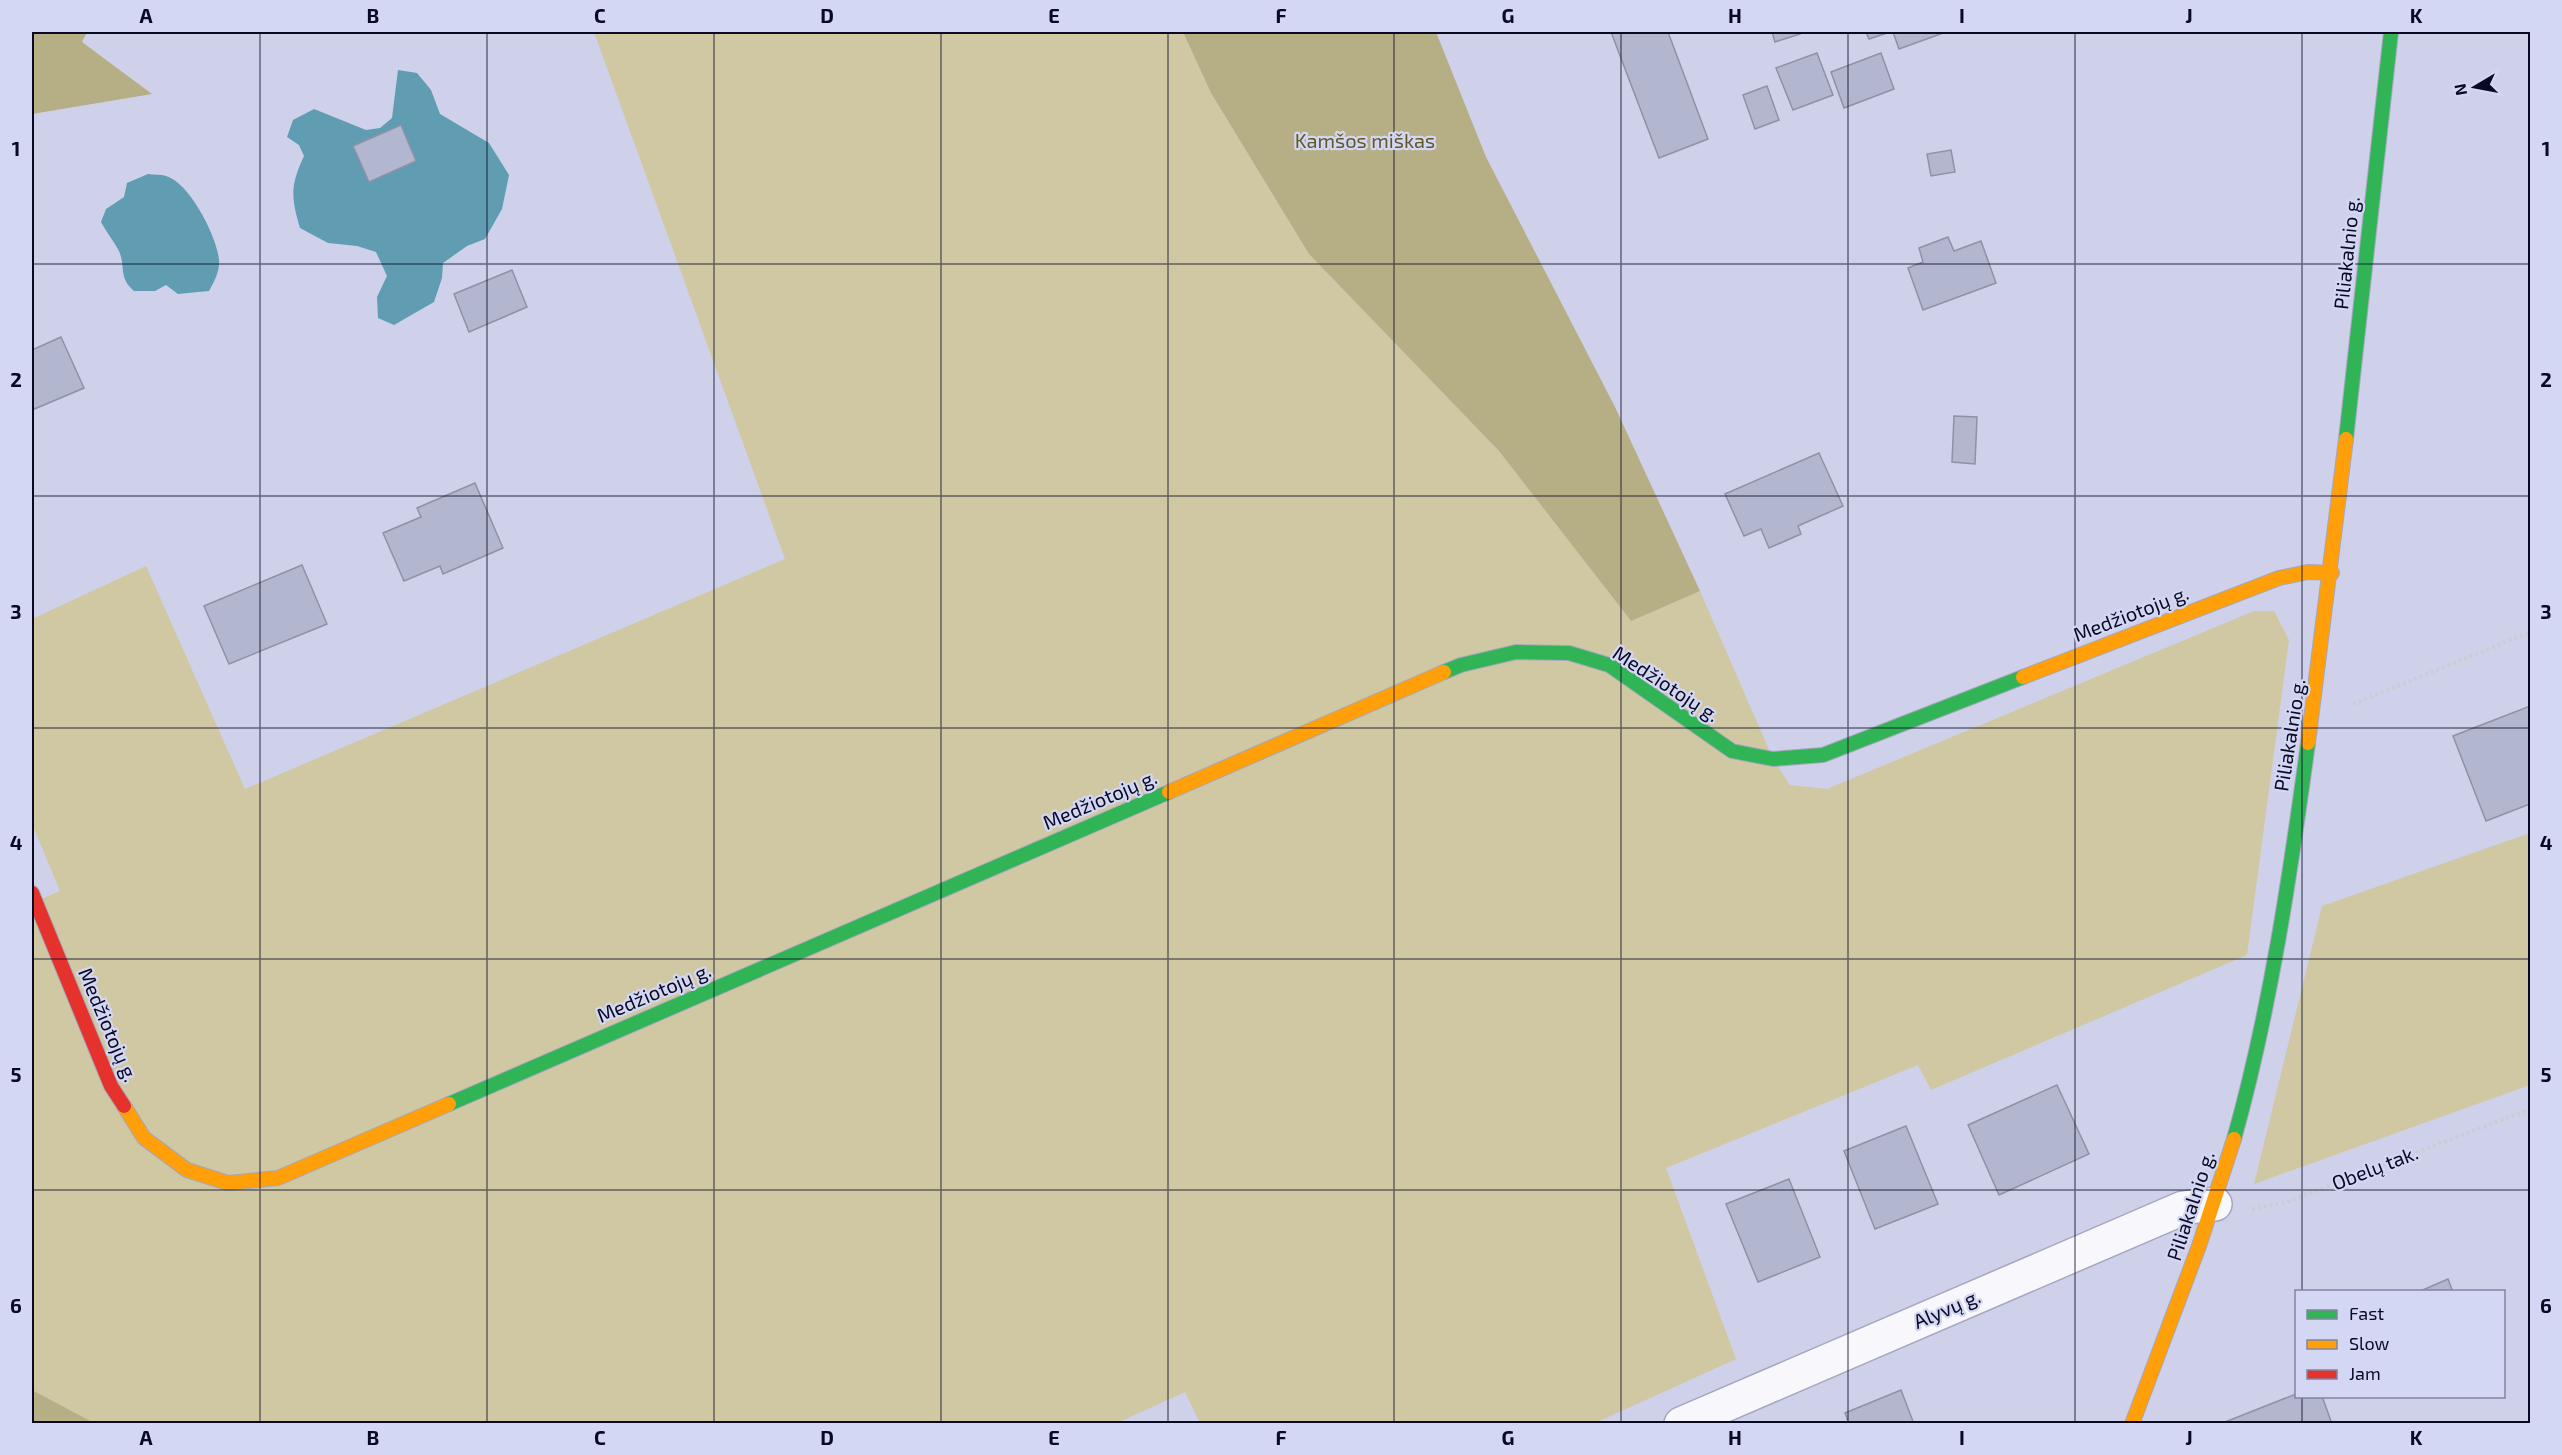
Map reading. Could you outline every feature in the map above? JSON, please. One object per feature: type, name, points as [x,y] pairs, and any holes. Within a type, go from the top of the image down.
[{"type":"street","name":"Piliakalnio g.","points":[[2132,1424],[2215,1204],[2253,1066],[2274,958],[2313,721],[2332,573],[2391,32]]},
{"type":"street","name":"Medžiotojų g.","points":[[32,893],[111,1086],[144,1138],[187,1170],[228,1183],[278,1178],[1461,664],[1516,652],[1569,652],[1609,665],[1732,751],[1773,759],[1823,755],[2279,578],[2308,572],[2332,573]]},
{"type":"street","name":"Alyvų g.","points":[[1680,1424],[2183,1208],[2215,1204]]},
{"type":"path","points":[[2313,721],[2530,632]]},
{"type":"path","name":"Obelų tak.","points":[[2215,1204],[2247,1210],[2287,1202],[2530,1109]]},
{"type":"shaded area","points":[[594,32],[1183,32],[1211,93],[1309,254],[1499,451],[1630,620],[1700,591],[1773,759],[1790,785],[1827,789],[2254,611],[2274,611],[2289,640],[2247,955],[1931,1090],[1918,1065],[1666,1168],[1736,1359],[1595,1423],[1200,1423],[1185,1392],[1115,1424],[94,1424],[32,1390],[32,903],[60,891],[32,824],[32,619],[146,566],[245,789],[785,559]]},
{"type":"shaded area","points":[[2530,833],[2530,1085],[2254,1184],[2322,906]]},
{"type":"green space","points":[[32,32],[87,32],[82,42],[152,94],[32,114]]},
{"type":"green space","name":"Kamšos miškas","points":[[1183,32],[1436,32],[1486,157],[1615,407],[1700,591],[1631,621],[1499,451],[1309,254],[1211,93]]},
{"type":"green space","points":[[32,1390],[94,1423],[32,1423]]},
{"type":"water","points":[[398,70],[417,73],[431,90],[440,114],[489,143],[509,175],[502,209],[485,239],[467,246],[443,263],[442,278],[434,302],[394,325],[378,318],[377,297],[387,276],[376,252],[357,246],[328,243],[300,228],[293,192],[296,176],[304,156],[299,145],[287,137],[293,120],[314,109],[366,130],[380,128],[392,118]]},
{"type":"water","points":[[148,174],[164,175],[175,181],[193,200],[208,225],[219,260],[218,272],[209,291],[178,294],[166,285],[155,291],[134,291],[126,281],[119,251],[101,222],[106,209],[124,197],[127,183]]},
{"type":"building","points":[[1611,32],[1668,32],[1708,139],[1659,158]]},
{"type":"building","points":[[1772,32],[1799,32],[1800,34],[1775,42]]},
{"type":"building","points":[[1866,32],[1890,32],[1869,39]]},
{"type":"building","points":[[1893,32],[1946,32],[1899,49]]},
{"type":"building","points":[[1817,53],[1833,95],[1793,110],[1776,68]]},
{"type":"building","points":[[1881,53],[1894,89],[1844,108],[1831,72]]},
{"type":"building","points":[[1767,86],[1779,120],[1755,129],[1743,95]]},
{"type":"building","points":[[401,125],[416,161],[369,182],[353,146]]},
{"type":"building","points":[[1951,150],[1955,172],[1931,176],[1927,154]]},
{"type":"building","points":[[1948,237],[1954,251],[1981,241],[1996,283],[1923,310],[1908,268],[1923,262],[1919,248]]},
{"type":"building","points":[[512,270],[527,307],[469,332],[454,294]]},
{"type":"building","points":[[61,337],[84,388],[32,410],[32,350]]},
{"type":"building","points":[[1954,416],[1977,417],[1975,464],[1952,462]]},
{"type":"building","points":[[1819,453],[1843,506],[1798,526],[1801,534],[1769,548],[1761,529],[1744,536],[1725,494]]},
{"type":"building","points":[[475,483],[503,548],[443,574],[440,566],[404,581],[383,533],[421,517],[417,508]]},
{"type":"building","points":[[302,565],[327,624],[229,664],[204,606]]},
{"type":"building","points":[[2530,706],[2530,804],[2486,821],[2453,736]]},
{"type":"building","points":[[2057,1085],[2089,1154],[1999,1195],[1968,1125]]},
{"type":"building","points":[[1906,1126],[1938,1204],[1875,1229],[1844,1151]]},
{"type":"building","points":[[1789,1179],[1820,1257],[1758,1282],[1726,1204]]},
{"type":"building","points":[[2448,1279],[2452,1290],[2423,1290]]},
{"type":"building","points":[[1901,1390],[1914,1424],[1849,1424],[1845,1413]]},
{"type":"building","points":[[2295,1394],[2295,1398],[2323,1398],[2332,1424],[2220,1424]]},
{"type":"traffic: fast","points":[[2346,439],[2391,32]]},
{"type":"traffic: fast","points":[[1444,672],[1461,665],[1516,652],[1569,653],[1609,665],[1732,751],[1773,759],[1823,755],[2023,677]]},
{"type":"traffic: fast","points":[[2234,1139],[2268,993],[2286,893],[2308,743]]},
{"type":"traffic: fast","points":[[449,1104],[1169,792]]},
{"type":"traffic: slow","points":[[2308,743],[2346,439]]},
{"type":"traffic: slow","points":[[2023,677],[2279,578],[2308,572],[2332,573]]},
{"type":"traffic: slow","points":[[1169,792],[1444,672]]},
{"type":"traffic: slow","points":[[124,1106],[144,1138],[187,1170],[228,1183],[278,1178],[449,1104]]},
{"type":"traffic: slow","points":[[2132,1424],[2199,1246],[2234,1139]]},
{"type":"traffic: jam","points":[[32,893],[111,1086],[124,1106]]}]
